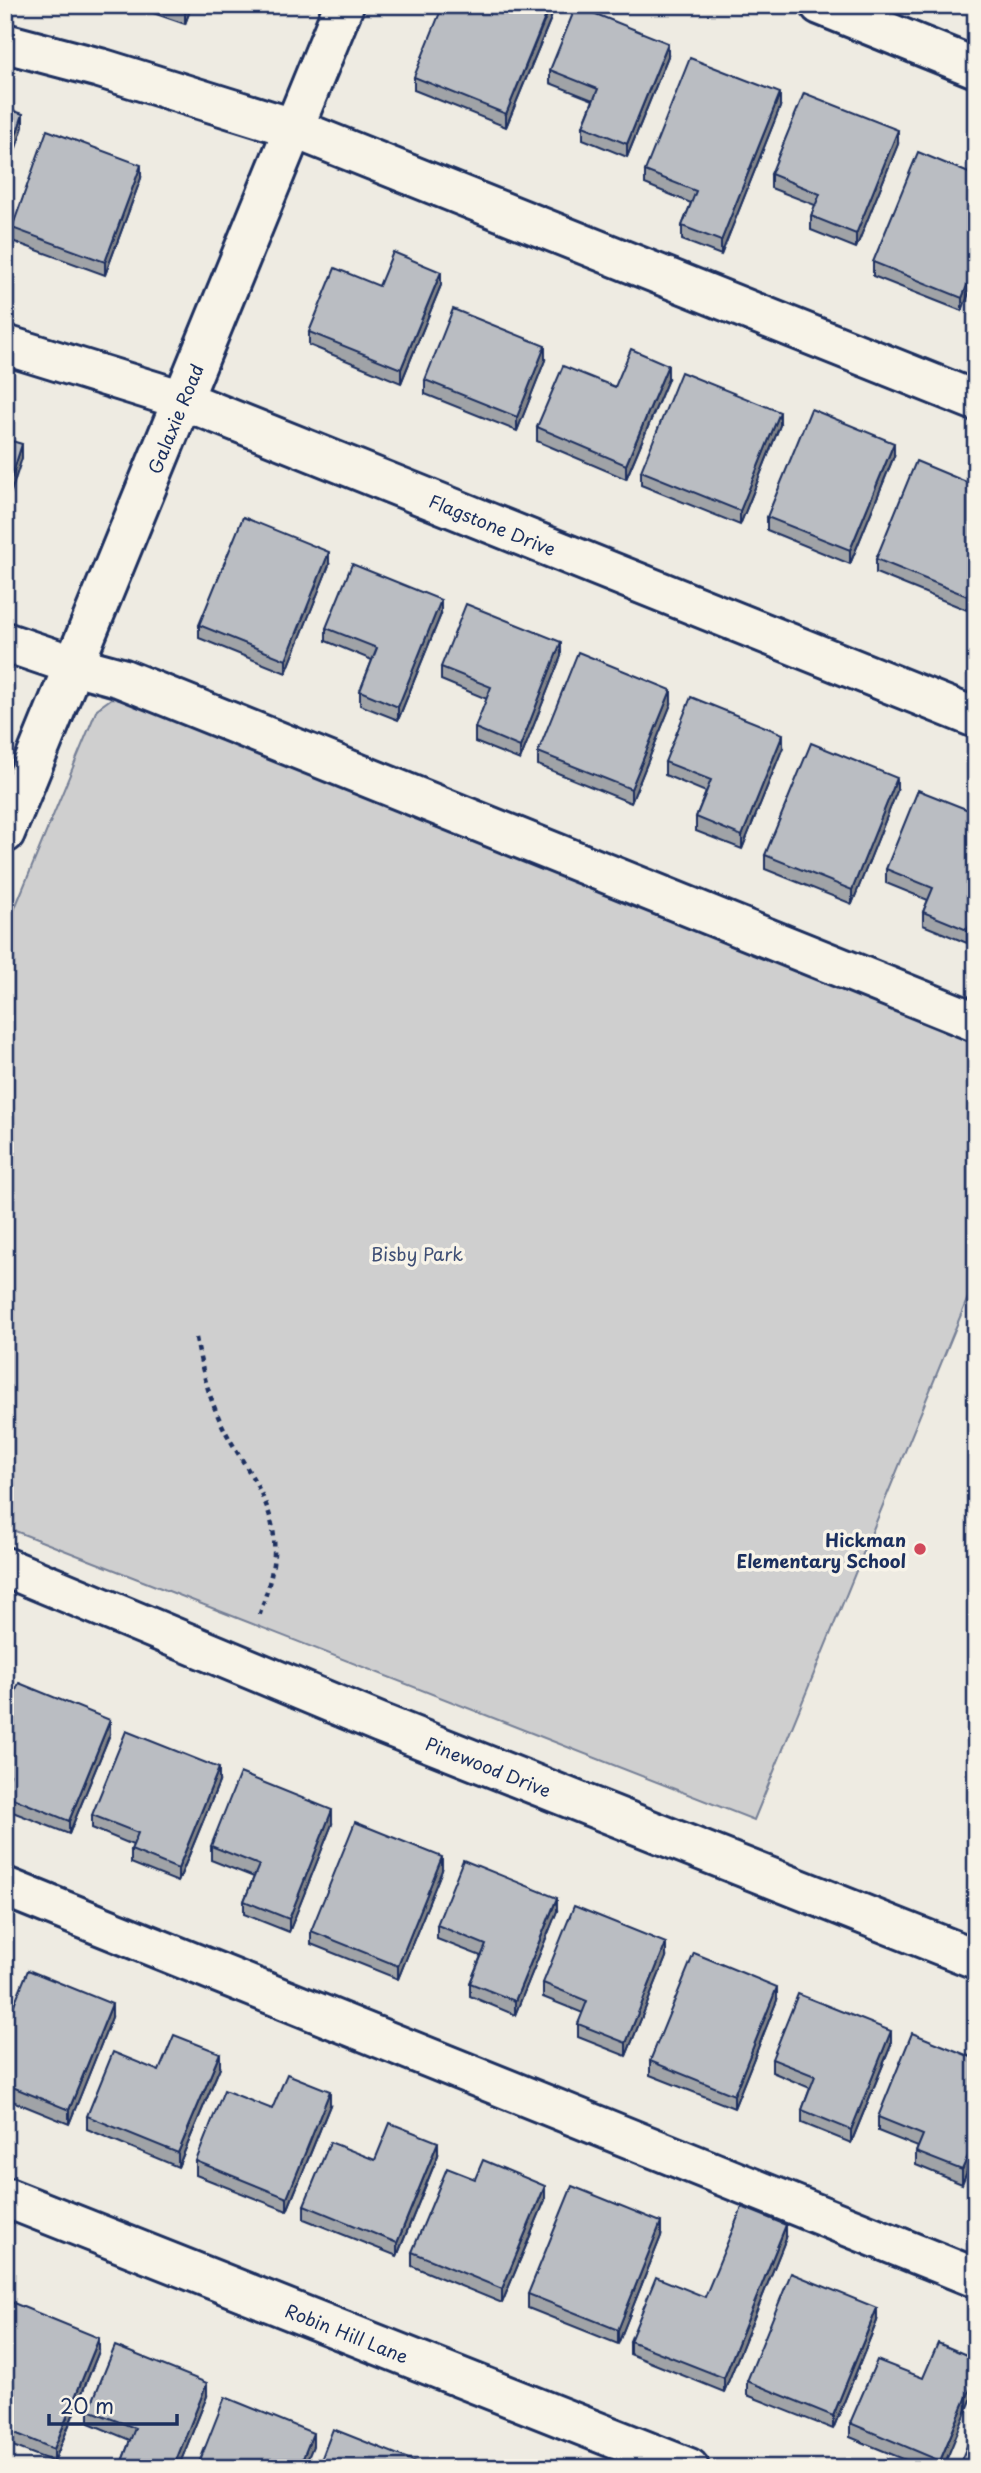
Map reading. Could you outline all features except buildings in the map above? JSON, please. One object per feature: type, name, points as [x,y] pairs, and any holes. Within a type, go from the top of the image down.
[{"type":"street","name":"Galaxie Road","points":[[5,833],[344,5]]},
{"type":"street","points":[[820,5],[976,68]]},
{"type":"street","points":[[5,43],[100,68],[293,128],[976,401]]},
{"type":"street","name":"Flagstone Drive","points":[[5,345],[183,400],[976,718]]},
{"type":"street","points":[[5,642],[121,678],[976,1021]]},
{"type":"street","name":"Pinewood Drive","points":[[5,1567],[380,1723],[976,1959]]},
{"type":"street","points":[[5,1887],[976,2278]]},
{"type":"street","name":"Robin Hill Lane","points":[[5,2197],[689,2468]]},
{"type":"path","points":[[197,1338],[202,1374],[218,1418],[265,1500],[274,1537],[273,1570],[258,1617]]},
{"type":"green space","name":"Bisby Park","points":[[112,698],[130,702],[976,1042],[976,1278],[754,1820],[5,1527],[5,932],[97,709]]},
{"type":"place","name":"Hickman Elementary School","points":[[920,1549]]}]
